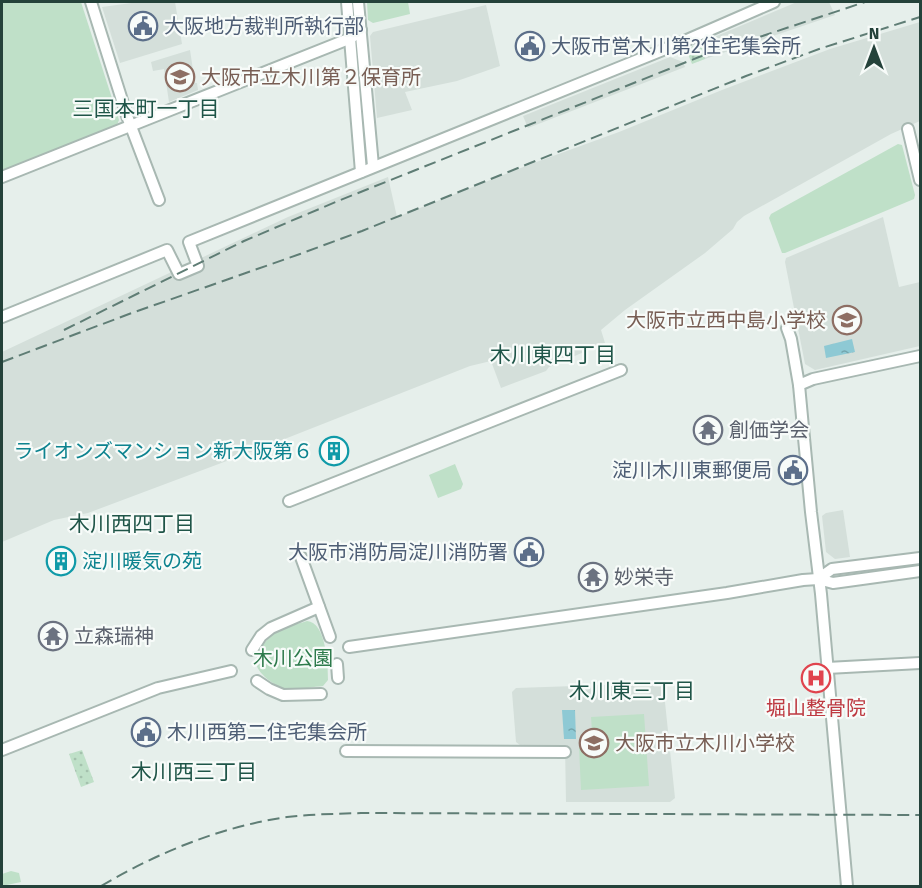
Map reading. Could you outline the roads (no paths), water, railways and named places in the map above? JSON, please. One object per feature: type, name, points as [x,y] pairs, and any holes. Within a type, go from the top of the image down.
[{"type":"street","points":[[91,2],[131,126],[159,200]]},
{"type":"street","points":[[347,2],[361,172]]},
{"type":"street","points":[[358,2],[373,166]]},
{"type":"street","points":[[2,317],[167,250],[178,274],[198,266],[189,242],[774,2]]},
{"type":"street","points":[[2,177],[351,38],[361,30]]},
{"type":"street","points":[[908,129],[921,180]]},
{"type":"street","points":[[787,328],[799,385],[847,886]]},
{"type":"street","points":[[799,385],[813,379],[921,356]]},
{"type":"street","points":[[289,501],[621,370]]},
{"type":"street","points":[[301,557],[330,637]]},
{"type":"street","points":[[818,579],[832,570],[921,558]]},
{"type":"street","points":[[350,646],[818,579],[833,583],[921,571]]},
{"type":"street","points":[[252,650],[261,636],[271,628],[319,607]]},
{"type":"street","points":[[827,668],[921,663]]},
{"type":"street","points":[[337,664],[338,678]]},
{"type":"street","points":[[2,750],[158,688],[231,671]]},
{"type":"street","points":[[257,681],[283,695],[321,694]]},
{"type":"street","points":[[346,751],[565,752]]},
{"type":"water","points":[[852,339],[855,352],[826,358],[824,346]]},
{"type":"water","points":[[562,710],[575,710],[576,739],[564,739]]},
{"type":"railway","points":[[64,330],[244,241],[338,201],[699,57],[865,2]]},
{"type":"railway","points":[[2,362],[362,231],[746,76],[819,49],[920,17]]},
{"type":"railway","points":[[101,886],[145,862],[191,842],[262,821],[296,816],[361,813],[920,815]]},
{"type":"place","name":"大阪地方裁判所執行部","points":[[143,26]]},
{"type":"place","name":"大阪市営木川第2住宅集会所","points":[[530,46]]},
{"type":"place","name":"大阪市立木川第２保育所","points":[[180,77]]},
{"type":"place","name":"大阪市立西中島小学校","points":[[847,320]]},
{"type":"place","name":"創価学会","points":[[708,430]]},
{"type":"place","name":"ライオンズマンション新大阪第６","points":[[334,451]]},
{"type":"place","name":"淀川木川東郵便局","points":[[793,470]]},
{"type":"place","name":"大阪市消防局淀川消防署","points":[[529,552]]},
{"type":"place","name":"淀川暖気の苑","points":[[61,561]]},
{"type":"place","name":"妙栄寺","points":[[593,577]]},
{"type":"place","name":"立森瑞神","points":[[53,636]]},
{"type":"place","name":"堀山整骨院","points":[[816,678]]},
{"type":"place","name":"木川西第二住宅集会所","points":[[146,732]]},
{"type":"place","name":"大阪市立木川小学校","points":[[594,743]]},
{"type":"district","name":"三国本町一丁目","points":[[146,109]]},
{"type":"district","name":"木川東四丁目","points":[[553,355]]},
{"type":"district","name":"木川西四丁目","points":[[132,524]]},
{"type":"district","name":"木川東三丁目","points":[[632,691]]},
{"type":"district","name":"木川西三丁目","points":[[194,772]]},
{"type":"park label","name":"木川公園","points":[[293,658]]}]
